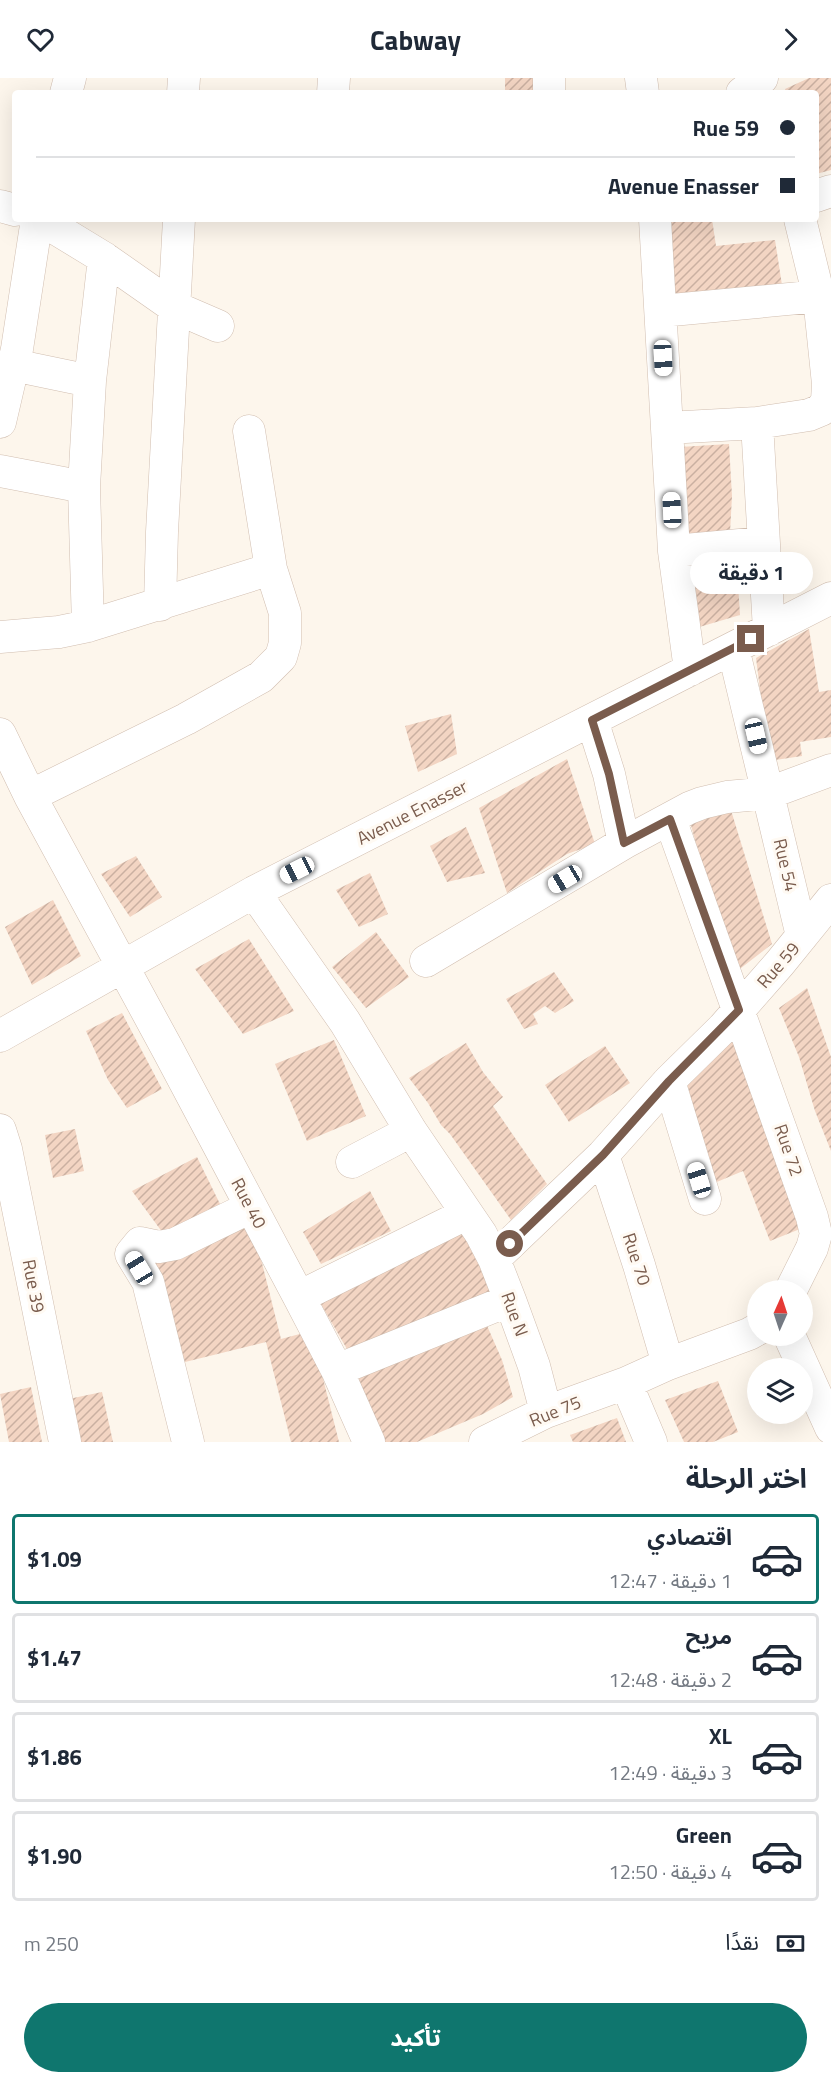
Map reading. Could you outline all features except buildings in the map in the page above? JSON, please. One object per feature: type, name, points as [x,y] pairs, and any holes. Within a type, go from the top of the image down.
[{"type":"street","points":[[746,90],[762,78]]},
{"type":"street","points":[[0,422],[10,352],[37,222]]},
{"type":"street","points":[[43,222],[104,258],[174,308],[218,326]]},
{"type":"street","points":[[160,605],[162,521],[178,222]]},
{"type":"street","points":[[655,222],[674,552],[690,670]]},
{"type":"street","points":[[668,428],[756,423],[809,416],[821,410],[829,399],[825,296],[801,222]]},
{"type":"street","points":[[88,626],[84,487],[90,381],[104,258]]},
{"type":"street","points":[[661,311],[825,296]]},
{"type":"street","points":[[10,352],[90,381]]},
{"type":"street","points":[[756,423],[769,630]]},
{"type":"street","points":[[30,796],[186,719],[261,676],[278,662],[285,643],[285,613],[271,569],[249,431]]},
{"type":"street","points":[[0,471],[84,487]]},
{"type":"street","points":[[674,552],[762,543]]},
{"type":"street","points":[[0,637],[60,632],[88,626],[271,569]]},
{"type":"street","name":"Avenue Enasser","points":[[0,1036],[254,892],[831,598]]},
{"type":"street","name":"Rue 54","points":[[733,648],[802,936]]},
{"type":"street","points":[[592,720],[609,774],[624,843]]},
{"type":"street","name":"Rue 40","points":[[0,734],[30,796],[299,1297],[337,1371],[369,1442]]},
{"type":"street","points":[[426,961],[624,843],[702,802],[769,793],[831,770]]},
{"type":"street","name":"Rue 72","points":[[670,819],[813,1217],[816,1234],[812,1248],[796,1280]]},
{"type":"street","name":"Rue N","points":[[254,892],[345,1022],[411,1131],[481,1234],[494,1259],[510,1300],[534,1366],[546,1412]]},
{"type":"street","name":"Rue 59","points":[[494,1259],[603,1155],[669,1081],[739,1010],[831,900]]},
{"type":"street","points":[[669,1081],[705,1199]]},
{"type":"street","name":"Rue 39","points":[[0,1130],[6,1149],[65,1442]]},
{"type":"street","points":[[352,1162],[411,1131]]},
{"type":"street","name":"Rue 70","points":[[603,1155],[668,1364]]},
{"type":"street","points":[[188,1442],[148,1282],[131,1254],[140,1242],[159,1247],[175,1244],[251,1207]]},
{"type":"street","points":[[299,1297],[466,1214]]},
{"type":"street","points":[[337,1371],[510,1300]]},
{"type":"street","name":"Rue 75","points":[[485,1442],[546,1412],[747,1334]]},
{"type":"street","points":[[794,1346],[831,1428]]},
{"type":"street","points":[[626,1383],[651,1442]]},
{"type":"route","points":[[510,1244],[603,1155],[669,1081],[739,1010],[670,819],[624,843],[609,774],[592,720],[751,639]]}]
